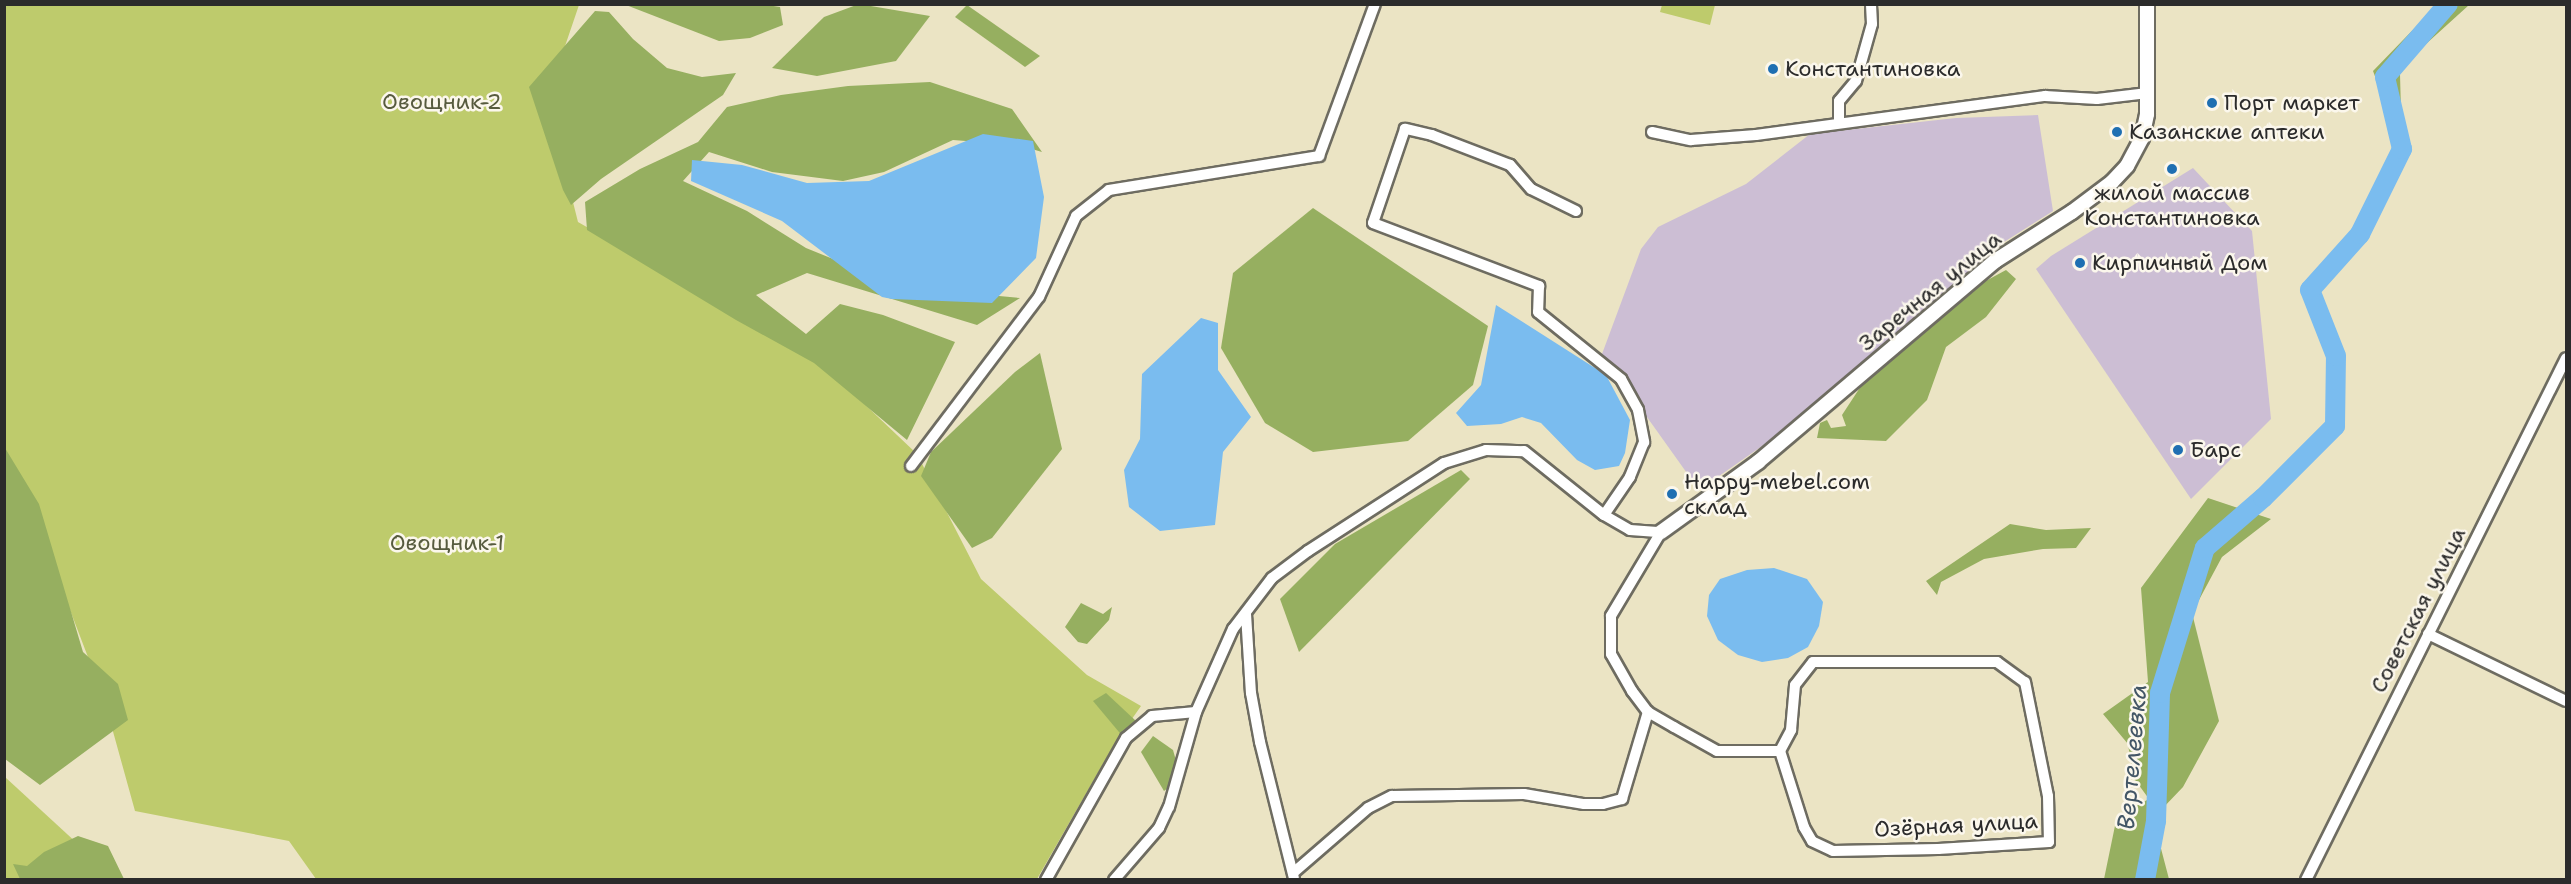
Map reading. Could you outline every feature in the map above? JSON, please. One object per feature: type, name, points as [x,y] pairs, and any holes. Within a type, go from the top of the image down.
[{"type":"street","points":[[911,466],[1039,297],[1076,216],[1109,190],[1319,156],[1375,4]]},
{"type":"street","points":[[1839,122],[1839,101],[1842,94],[1856,81],[1872,24],[1871,4]]},
{"type":"street","name":"Заречная улица","points":[[1661,532],[1758,462],[1995,261],[2072,212],[2112,182],[2127,166],[2142,138],[2148,93],[2147,4]]},
{"type":"street","points":[[1652,132],[1691,140],[1756,135],[2045,96],[2097,99],[2148,93]]},
{"type":"street","points":[[1576,211],[1531,189],[1510,165],[1432,135],[1405,129],[1373,223],[1539,286],[1538,312],[1621,379],[1638,410],[1644,442],[1630,477],[1604,515]]},
{"type":"street","name":"Советская улица","points":[[2306,879],[2566,358]]},
{"type":"street","points":[[1114,879],[1159,828],[1170,807],[1196,712],[1233,629],[1272,578],[1308,551],[1444,463],[1486,450],[1524,451],[1604,515],[1630,530],[1661,532],[1611,616],[1611,654],[1632,692],[1648,712],[1717,751],[1780,751]]},
{"type":"street","points":[[1246,614],[1251,693],[1260,742],[1294,876],[1368,808],[1392,796],[1524,794],[1584,804],[1603,804],[1622,799],[1648,712]]},
{"type":"street","points":[[2428,634],[2566,701]]},
{"type":"street","name":"Озёрная улица","points":[[1813,662],[1997,662],[2025,682],[2048,796],[2049,842],[1938,849],[1833,851],[1812,841],[1804,827],[1780,751],[1791,730],[1795,685],[1813,662]]},
{"type":"street","points":[[1046,879],[1126,738],[1152,716],[1196,712]]},
{"type":"shaded area","points":[[2038,115],[2053,211],[2004,242],[1765,444],[1699,490],[1602,354],[1641,249],[1658,227],[1746,184],[1810,134],[1956,118]]},
{"type":"shaded area","points":[[2193,168],[2252,231],[2271,419],[2191,499],[2036,269],[2051,256]]},
{"type":"green space","points":[[859,4],[930,16],[896,61],[817,76],[772,68],[824,17]]},
{"type":"green space","points":[[1662,4],[1715,5],[1710,25],[1660,12]]},
{"type":"green space","name":"Овощник-1","points":[[4,5],[579,5],[547,99],[578,222],[817,359],[917,454],[981,579],[1087,675],[1141,706],[1115,743],[1037,879],[316,879],[289,841],[135,811],[104,699],[36,521],[5,474]]},
{"type":"green space","points":[[626,5],[767,5],[780,7],[783,25],[750,38],[719,41]]},
{"type":"green space","points":[[967,5],[1040,56],[1025,67],[955,17]]},
{"type":"green space","points":[[2437,5],[2469,5],[2416,53],[2400,74],[2402,149],[2373,71]]},
{"type":"green space","points":[[595,11],[609,12],[633,39],[667,68],[702,77],[736,73],[723,95],[601,179],[571,205],[563,190],[529,87]]},
{"type":"green space","points":[[930,82],[1012,109],[1042,152],[1018,145],[953,140],[884,172],[843,181],[772,172],[709,152],[683,181],[747,211],[806,248],[902,287],[1020,298],[977,325],[807,273],[756,295],[806,334],[840,304],[883,315],[955,342],[907,440],[814,363],[736,320],[587,230],[585,202],[640,169],[698,142],[727,107],[781,95],[848,86]]},
{"type":"green space","points":[[1313,208],[1488,326],[1473,385],[1408,441],[1313,452],[1265,423],[1221,348],[1233,273]]},
{"type":"green space","points":[[2006,270],[2016,279],[1986,317],[1946,347],[1927,400],[1886,441],[1817,438],[1820,423],[1827,420],[1831,428],[1846,426],[1842,415],[1863,383],[1982,283]]},
{"type":"green space","points":[[1040,353],[1062,449],[992,538],[972,548],[921,476],[931,452],[1015,372]]},
{"type":"green space","points":[[5,448],[39,504],[83,652],[118,684],[128,720],[40,785],[5,759]]},
{"type":"green space","points":[[1461,470],[1470,479],[1299,652],[1280,599],[1335,544]]},
{"type":"green space","points":[[2208,498],[2271,519],[2222,557],[2192,613],[2219,721],[2183,787],[2161,810],[2159,841],[2169,879],[2104,879],[2117,816],[2149,799],[2133,777],[2128,744],[2103,714],[2148,682],[2141,588]]},
{"type":"green space","points":[[2010,524],[2046,530],[2091,528],[2076,548],[2043,549],[1984,559],[1941,582],[1937,595],[1926,581]]},
{"type":"green space","points":[[1081,603],[1103,614],[1112,607],[1109,620],[1087,644],[1078,642],[1065,627]]},
{"type":"green space","points":[[1106,693],[1136,721],[1124,738],[1093,701]]},
{"type":"green space","points":[[1153,736],[1173,750],[1181,778],[1164,791],[1141,752]]},
{"type":"green space","points":[[5,777],[116,879],[5,879]]},
{"type":"green space","points":[[78,836],[108,846],[124,879],[20,879],[13,864],[27,866],[44,852]]},
{"type":"water","points":[[983,134],[1033,141],[1044,197],[1036,258],[992,303],[882,297],[782,221],[691,181],[692,160],[742,165],[807,183],[869,181]]},
{"type":"water","points":[[1496,305],[1606,375],[1630,420],[1625,453],[1619,466],[1595,470],[1577,460],[1541,423],[1522,417],[1501,424],[1467,426],[1456,413],[1481,385]]},
{"type":"water","points":[[1201,318],[1218,323],[1218,370],[1251,417],[1223,452],[1215,525],[1160,531],[1129,507],[1124,470],[1140,439],[1142,374]]},
{"type":"water","points":[[1774,568],[1807,579],[1823,602],[1819,626],[1808,647],[1788,658],[1762,662],[1738,655],[1718,640],[1707,616],[1709,595],[1720,579],[1747,570]]},
{"type":"waterway","name":"Вертелеевка","points":[[2145,880],[2156,821],[2160,693],[2205,548],[2263,498],[2335,426],[2336,356],[2310,290],[2360,234],[2402,149],[2385,77],[2448,4]]},
{"type":"place","name":"Константиновка","points":[[1773,69]]},
{"type":"place","name":"Порт маркет","points":[[2212,103]]},
{"type":"place","name":"Казанские аптеки","points":[[2117,132]]},
{"type":"place","name":"жилой массив Константиновка","points":[[2172,169]]},
{"type":"place","name":"Кирпичный Дом","points":[[2080,263]]},
{"type":"place","name":"Барс","points":[[2178,450]]},
{"type":"place","name":"Happy-mebel.com склад","points":[[1672,494]]},
{"type":"park label","name":"Овощник-2","points":[[442,102]]}]
